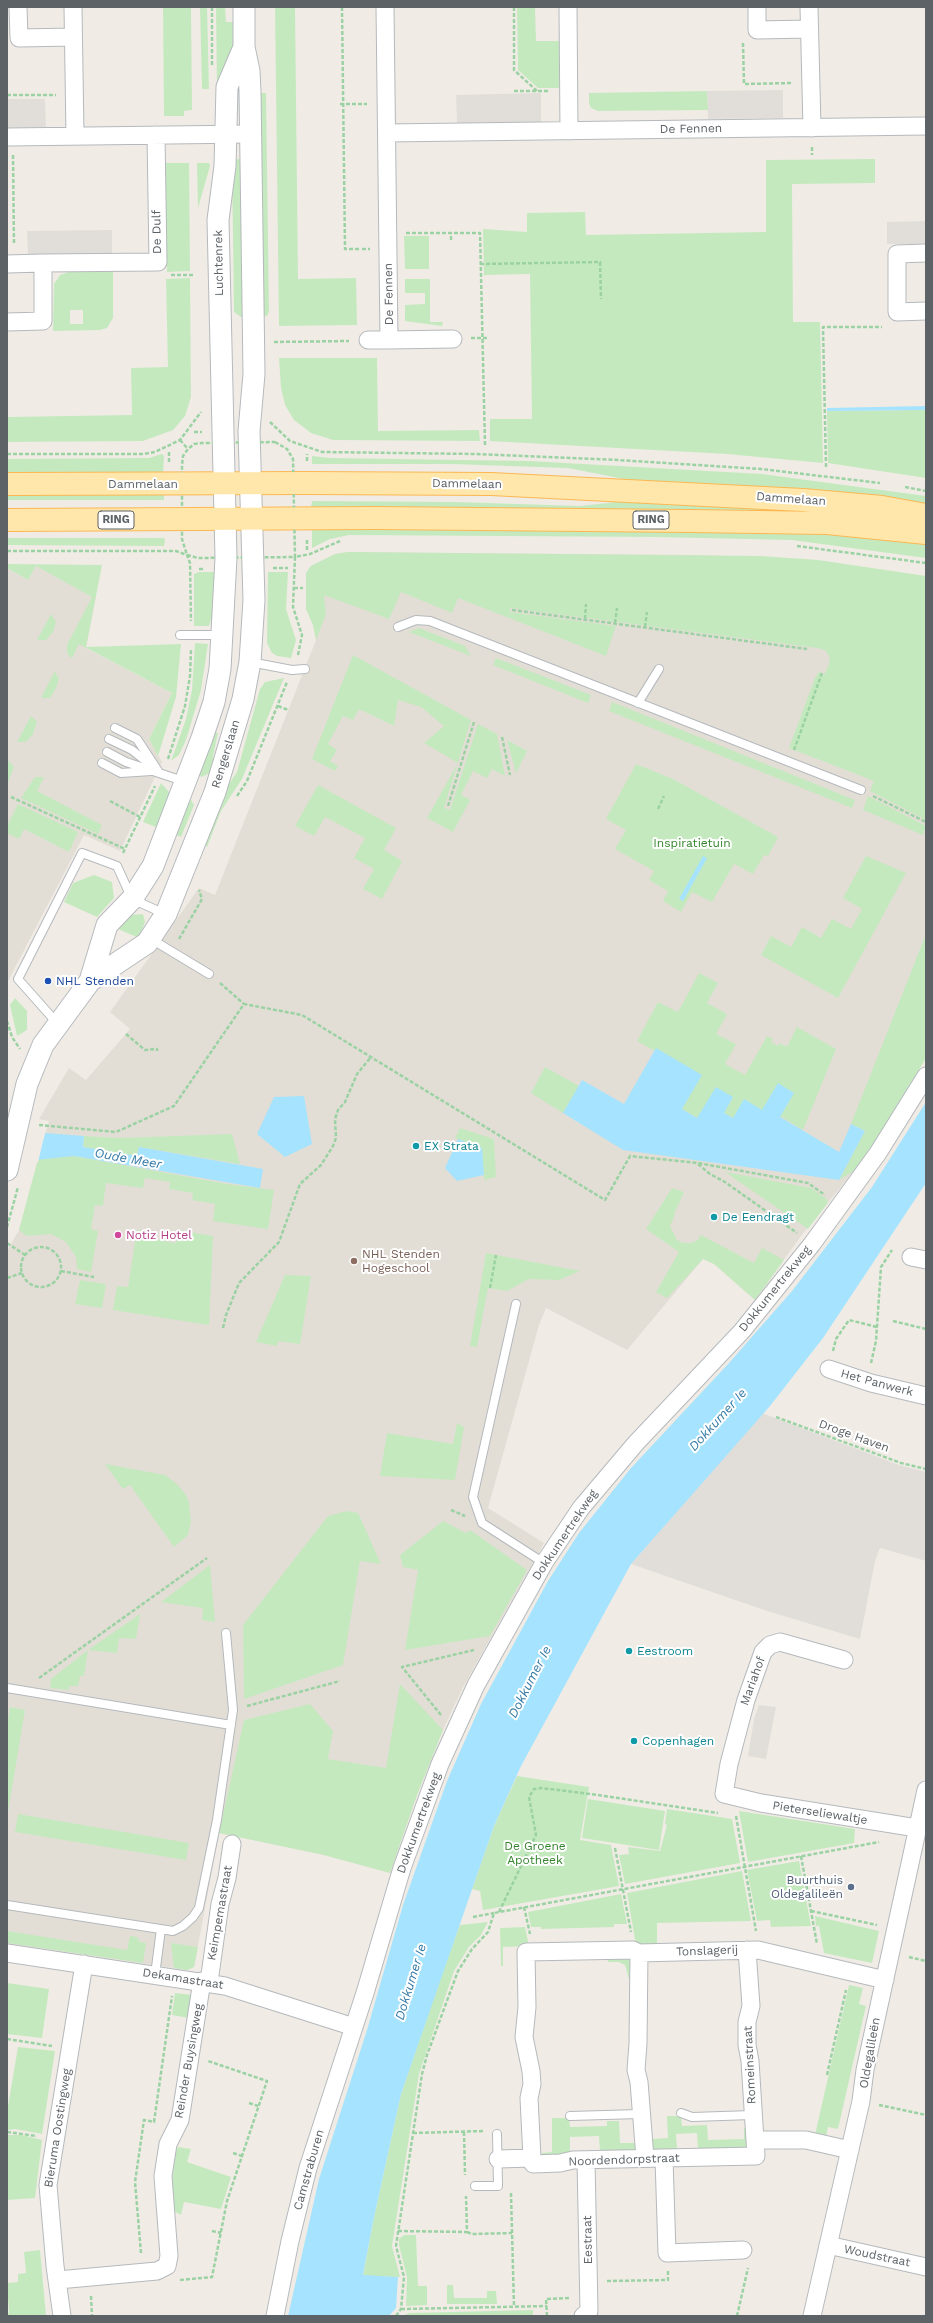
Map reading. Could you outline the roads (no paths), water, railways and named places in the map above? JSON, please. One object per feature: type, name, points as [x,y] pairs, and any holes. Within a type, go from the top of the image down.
[{"type":"main road","name":"Dammelaan","points":[[7,484],[491,484],[638,490],[803,500],[882,508],[926,515]]},
{"type":"main road","name":"Dammelaan","points":[[7,520],[375,518],[790,522],[859,525],[926,533]]},
{"type":"street","points":[[18,7],[19,38],[73,37]]},
{"type":"street","points":[[73,7],[75,136]]},
{"type":"street","name":"Luchtenrek","points":[[244,7],[244,47],[249,71],[254,374],[248,431],[249,483]]},
{"type":"street","name":"De Fennen","points":[[368,340],[389,340],[385,7]]},
{"type":"street","points":[[568,7],[569,131]]},
{"type":"street","points":[[757,7],[757,30],[810,29]]},
{"type":"street","points":[[809,7],[812,128]]},
{"type":"street","name":"Luchtenrek","points":[[223,484],[218,220],[225,166],[227,87],[244,47]]},
{"type":"street","name":"De Fennen","points":[[387,133],[926,126]]},
{"type":"street","points":[[10,137],[250,134]]},
{"type":"street","name":"De Dulf","points":[[11,264],[158,262],[156,135]]},
{"type":"street","points":[[926,253],[897,254],[897,312],[926,311]]},
{"type":"street","points":[[7,322],[44,321],[43,263]]},
{"type":"street","points":[[389,340],[458,339]]},
{"type":"street","name":"Rengerslaan","points":[[11,1173],[16,1136],[27,1084],[43,1045],[57,1023],[90,981],[148,943],[170,906],[215,792],[243,699],[250,662],[254,600],[249,483]]},
{"type":"street","name":"Rengerslaan","points":[[90,981],[107,925],[132,899],[153,866],[187,782],[214,702],[220,669],[225,590],[223,484]]},
{"type":"street","points":[[187,782],[215,792]]},
{"type":"street","name":"Dokkumertrekweg","points":[[354,2027],[402,1868],[454,1731],[498,1645],[544,1563],[581,1508],[609,1473],[742,1331],[812,1244],[878,1153],[926,1076]]},
{"type":"street","name":"Het Panwerk","points":[[830,1364],[866,1381],[926,1396]]},
{"type":"street","name":"Mariahof","points":[[730,1795],[729,1764],[746,1700],[763,1652],[770,1645],[780,1642],[844,1660]]},
{"type":"street","name":"Oldegalileën","points":[[812,2316],[861,2101],[865,2070],[896,1929],[920,1848],[917,1828],[926,1790]]},
{"type":"street","name":"Pieterseliewaltje","points":[[730,1795],[761,1803],[917,1828]]},
{"type":"street","name":"Keimpemastraat","points":[[206,1982],[220,1904],[227,1878],[232,1844]]},
{"type":"street","name":"Tonslagerij","points":[[532,2158],[529,2098],[531,2071],[524,2037],[527,2007],[529,1952],[753,1950],[885,1980]]},
{"type":"street","name":"Romeinstraat","points":[[753,1950],[751,2006],[747,2022],[747,2045],[750,2061],[755,2148]]},
{"type":"street","points":[[636,1952],[638,2044],[636,2056],[645,2158]]},
{"type":"street","name":"Dekamastraat","points":[[7,1953],[206,1982],[240,1990],[354,2027]]},
{"type":"street","name":"Bieruma Oostingweg","points":[[62,2316],[55,2266],[48,2191],[65,2072],[72,2048],[84,1964]]},
{"type":"street","name":"Reinder Buysingweg","points":[[58,2280],[163,2269],[169,2262],[163,2176],[168,2144],[180,2120],[190,2055],[206,1982]]},
{"type":"street","name":"Camstraburen","points":[[275,2316],[302,2190],[354,2027]]},
{"type":"street","name":"Noordendorpstraat","points":[[498,2159],[532,2158],[533,2164],[586,2160],[664,2158],[755,2148],[806,2140],[850,2150]]},
{"type":"street","points":[[664,2158],[667,2253],[743,2250]]},
{"type":"street","name":"Eestraat","points":[[583,2316],[589,2311],[586,2160]]},
{"type":"street","name":"Woudstraat","points":[[828,2245],[926,2267]]},
{"type":"lane","points":[[398,627],[416,620],[430,621],[861,790]]},
{"type":"lane","points":[[180,635],[222,635]]},
{"type":"lane","points":[[250,662],[292,670],[305,669]]},
{"type":"lane","points":[[638,702],[660,669]]},
{"type":"lane","points":[[115,728],[138,738],[160,771]]},
{"type":"lane","points":[[109,739],[132,750],[160,771]]},
{"type":"lane","points":[[107,752],[126,762],[160,771],[187,782]]},
{"type":"lane","points":[[102,763],[122,773],[160,771]]},
{"type":"lane","points":[[57,1023],[18,979],[82,852],[117,866],[132,899],[170,906]]},
{"type":"lane","points":[[150,939],[209,974]]},
{"type":"lane","points":[[516,1304],[473,1497],[482,1522],[544,1563]]},
{"type":"lane","points":[[7,1905],[173,1931],[183,1926],[199,1908],[217,1820],[233,1710],[226,1633]]},
{"type":"lane","points":[[7,1688],[231,1725]]},
{"type":"lane","points":[[155,1975],[161,1929]]},
{"type":"lane","points":[[681,2113],[692,2117],[752,2115]]},
{"type":"lane","points":[[570,2116],[640,2114]]},
{"type":"lane","points":[[475,2186],[498,2186],[498,2159],[494,2132]]},
{"type":"water","points":[[926,406],[926,410],[827,411],[827,408]]},
{"type":"water","points":[[703,856],[707,858],[683,901],[679,899]]},
{"type":"water","points":[[656,1048],[702,1075],[682,1109],[697,1118],[716,1087],[733,1097],[724,1113],[733,1118],[744,1099],[762,1110],[778,1083],[794,1093],[780,1117],[839,1152],[851,1124],[865,1131],[839,1180],[623,1150],[563,1113],[582,1080],[624,1104]]},
{"type":"water","points":[[304,1096],[312,1144],[285,1157],[257,1134],[274,1097]]},
{"type":"water","name":"Dokkumer Ie","points":[[926,1102],[926,1183],[823,1338],[770,1406],[631,1564],[521,1766],[494,1826],[401,2094],[373,2222],[363,2275],[398,2277],[396,2308],[389,2316],[288,2316],[319,2179],[367,2030],[403,1905],[447,1781],[481,1704],[548,1581],[579,1533],[631,1468],[729,1363],[792,1291],[872,1187]]},
{"type":"water","name":"Oude Meer","points":[[45,1133],[84,1136],[83,1147],[137,1156],[139,1147],[263,1169],[260,1188],[74,1156],[7,1163],[44,1138]]},
{"type":"water","points":[[458,1139],[482,1148],[484,1175],[457,1181],[445,1168]]},
{"type":"place","name":"NHL Stenden","points":[[48,981]]},
{"type":"place","name":"EX Strata","points":[[416,1146]]},
{"type":"place","name":"De Eendragt","points":[[714,1217]]},
{"type":"place","name":"Notiz Hotel","points":[[118,1235]]},
{"type":"place","name":"NHL Stenden Hogeschool","points":[[354,1261]]},
{"type":"place","name":"Eestroom","points":[[629,1651]]},
{"type":"place","name":"Copenhagen","points":[[634,1741]]},
{"type":"place","name":"Buurthuis Oldegalileën","points":[[851,1887]]},
{"type":"park label","name":"Inspiratietuin","points":[[692,843]]},
{"type":"park label","name":"De Groene Apotheek","points":[[535,1853]]}]
